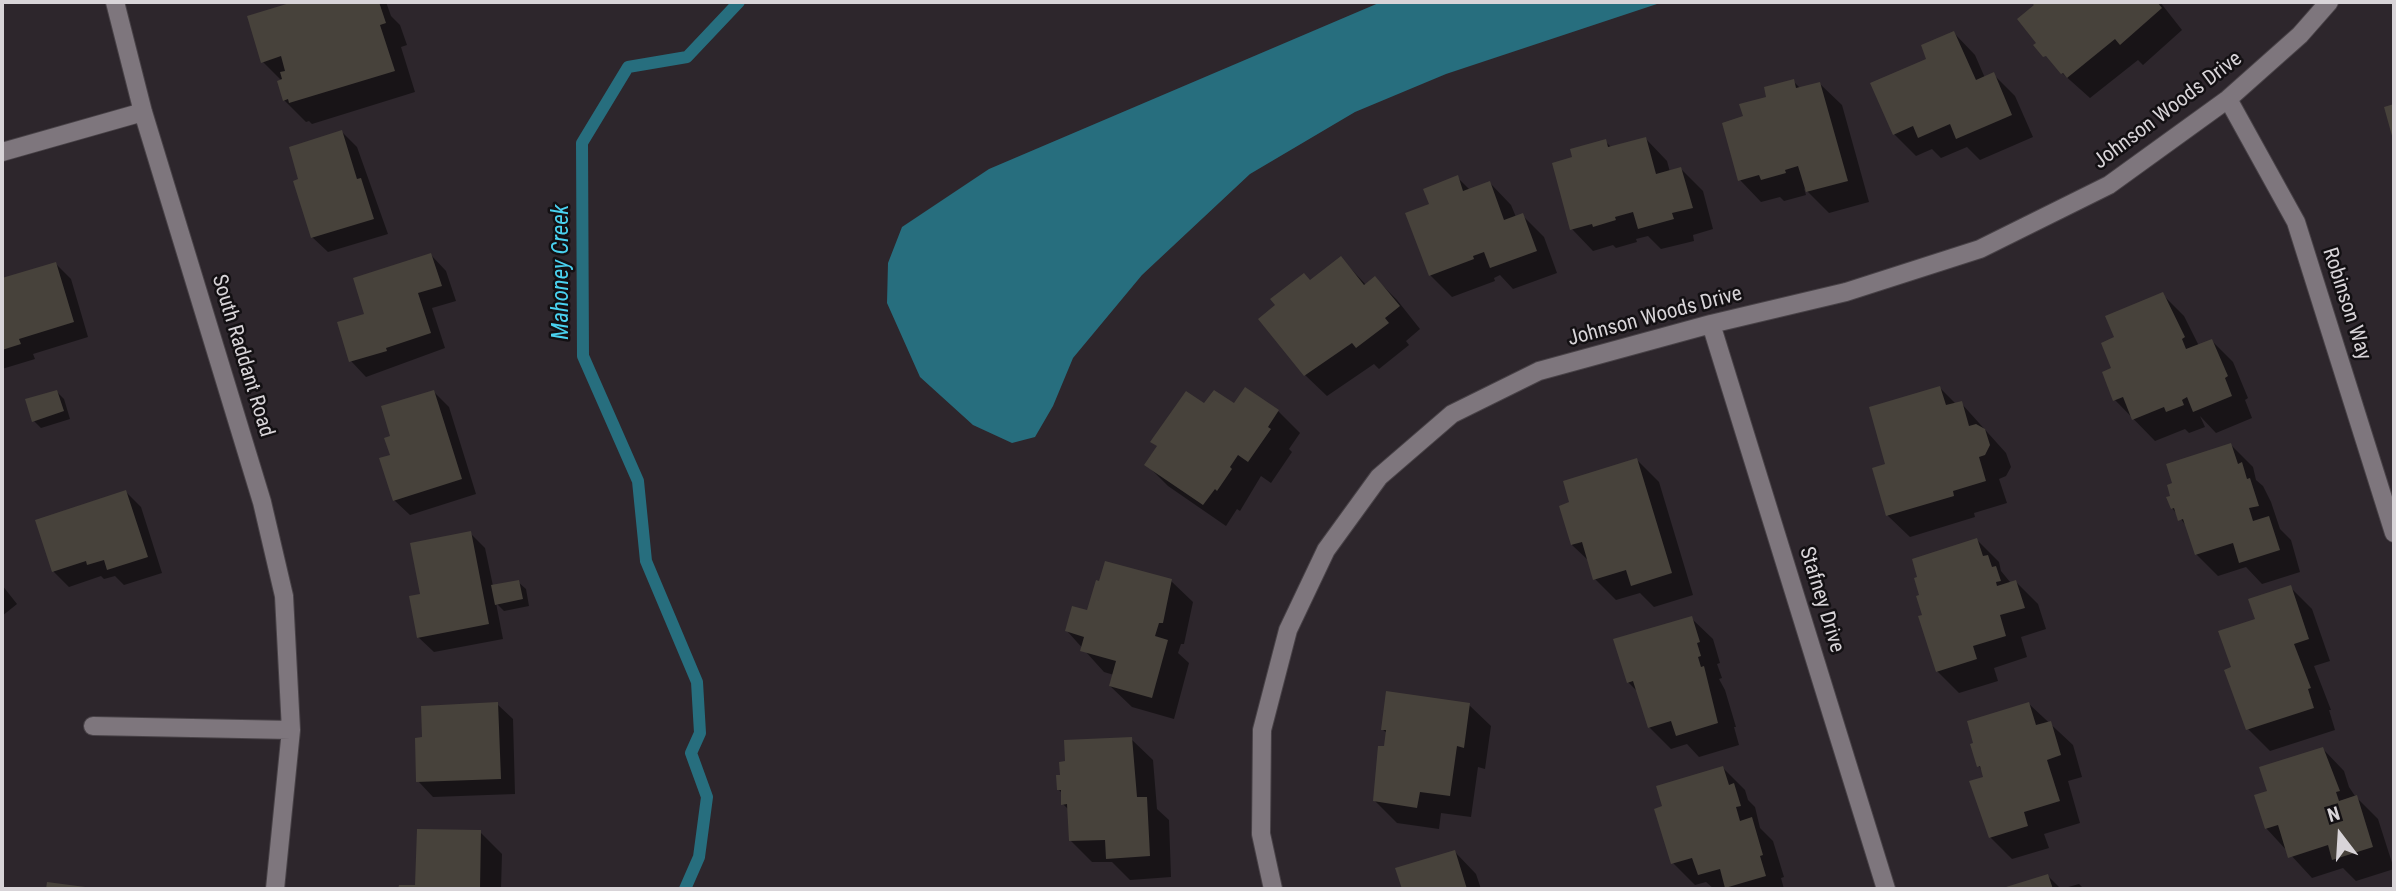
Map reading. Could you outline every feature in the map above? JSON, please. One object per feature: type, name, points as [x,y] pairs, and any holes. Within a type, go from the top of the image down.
[{"type":"street","name":"South Raddant Road","points":[[115,2],[144,112],[262,502],[284,596],[291,730],[275,889]]},
{"type":"street","name":"Johnson Woods Drive","points":[[1273,889],[1261,834],[1262,730],[1287,630],[1326,550],[1379,477],[1452,414],[1539,371],[1712,324],[1846,292],[1980,249],[2109,185],[2228,99],[2300,35],[2329,2]]},
{"type":"street","name":"Robinson Way","points":[[2228,99],[2296,222],[2394,533]]},
{"type":"street","points":[[2,152],[144,112]]},
{"type":"street","name":"Stafney Drive","points":[[1712,324],[1886,889]]},
{"type":"street","points":[[93,726],[291,730]]},
{"type":"water","points":[[1381,2],[1663,2],[1446,74],[1355,112],[1250,174],[1142,275],[1073,358],[1053,406],[1035,437],[1012,443],[973,425],[920,377],[887,303],[888,263],[902,227],[989,169]]},
{"type":"building","points":[[293,2],[379,2],[386,23],[380,25],[395,71],[289,103],[288,99],[283,101],[277,81],[282,79],[280,72],[285,71],[281,56],[261,63],[247,16]]},
{"type":"building","points":[[2031,2],[2157,2],[2162,8],[2120,45],[2115,39],[2067,78],[2046,56],[2043,57],[2033,45],[2036,43],[2017,19],[2034,5]]},
{"type":"building","points":[[1954,31],[1976,80],[1994,72],[2012,115],[1956,139],[1950,124],[1918,138],[1913,126],[1893,135],[1870,83],[1926,59],[1921,45]]},
{"type":"building","points":[[1794,79],[1796,88],[1820,82],[1848,181],[1806,192],[1798,166],[1785,170],[1786,173],[1761,180],[1759,175],[1738,181],[1722,123],[1743,116],[1739,104],[1766,97],[1764,87]]},
{"type":"building","points":[[2394,104],[2394,143],[2384,107]]},
{"type":"building","points":[[342,130],[357,179],[361,178],[374,219],[311,238],[293,181],[298,179],[289,147]]},
{"type":"building","points":[[1646,137],[1656,174],[1681,167],[1693,208],[1672,213],[1674,219],[1638,229],[1633,212],[1593,227],[1592,224],[1570,230],[1552,163],[1572,157],[1570,149],[1606,139],[1608,147]]},
{"type":"building","points":[[1458,175],[1463,191],[1490,181],[1504,220],[1523,213],[1537,251],[1490,268],[1484,252],[1473,256],[1474,259],[1429,276],[1405,213],[1429,204],[1423,189]]},
{"type":"building","points":[[431,253],[442,286],[418,293],[431,333],[386,348],[387,351],[349,362],[337,322],[364,314],[353,278]]},
{"type":"building","points":[[1341,256],[1364,285],[1375,276],[1400,306],[1385,318],[1389,323],[1356,348],[1352,343],[1304,376],[1258,319],[1275,305],[1270,299],[1304,273],[1310,280]]},
{"type":"building","points":[[56,262],[74,322],[19,339],[21,344],[2,350],[2,278]]},
{"type":"building","points":[[2163,292],[2185,337],[2182,339],[2186,349],[2212,339],[2228,376],[2225,378],[2232,396],[2193,412],[2187,397],[2182,400],[2184,405],[2166,412],[2164,407],[2132,420],[2123,397],[2113,401],[2102,372],[2111,368],[2101,343],[2114,337],[2105,316]]},
{"type":"building","points":[[1940,386],[1946,405],[1962,401],[1969,426],[1976,424],[1985,429],[1990,445],[1985,455],[1979,457],[1986,481],[1953,491],[1954,496],[1886,516],[1872,468],[1885,464],[1869,407]]},
{"type":"building","points":[[1245,387],[1279,410],[1268,427],[1271,429],[1248,462],[1238,455],[1217,491],[1215,489],[1203,505],[1144,465],[1157,446],[1150,442],[1186,391],[1204,403],[1214,390],[1234,403]]},
{"type":"building","points":[[57,390],[64,411],[32,422],[25,399]]},
{"type":"building","points":[[434,390],[462,479],[393,501],[379,458],[390,455],[384,438],[390,436],[381,406]]},
{"type":"building","points":[[2231,443],[2238,464],[2242,462],[2247,479],[2250,478],[2259,506],[2249,508],[2253,521],[2269,516],[2280,550],[2239,563],[2233,543],[2195,555],[2183,519],[2178,521],[2174,508],[2171,509],[2166,497],[2170,496],[2167,485],[2172,483],[2166,464]]},
{"type":"building","points":[[1637,458],[1672,573],[1631,586],[1626,570],[1593,580],[1582,542],[1571,545],[1559,506],[1569,502],[1563,481]]},
{"type":"building","points":[[126,490],[148,557],[107,570],[104,560],[87,565],[86,561],[52,572],[35,520]]},
{"type":"building","points":[[471,531],[489,624],[417,638],[409,596],[420,594],[410,543]]},
{"type":"building","points":[[1977,538],[1983,556],[1988,555],[1992,567],[1996,566],[2001,581],[1996,582],[1997,586],[2016,580],[2025,608],[2000,615],[2006,636],[1973,646],[1977,659],[1936,672],[1918,616],[1922,615],[1916,596],[1919,595],[1912,559]]},
{"type":"building","points":[[1105,561],[1172,579],[1163,623],[1159,623],[1155,636],[1168,640],[1152,698],[1109,686],[1116,661],[1080,651],[1084,637],[1065,631],[1072,606],[1087,610]]},
{"type":"building","points":[[519,580],[523,599],[495,605],[491,585]]},
{"type":"building","points":[[2291,585],[2309,639],[2294,644],[2311,688],[2308,689],[2314,708],[2246,730],[2224,670],[2231,667],[2218,631],[2255,619],[2248,599]]},
{"type":"building","points":[[1692,616],[1700,642],[1697,643],[1701,656],[1698,657],[1701,667],[1704,666],[1718,723],[1676,736],[1671,721],[1648,728],[1633,681],[1627,683],[1613,639]]},
{"type":"building","points":[[1386,691],[1470,703],[1464,748],[1457,746],[1450,796],[1420,792],[1417,808],[1373,801],[1378,746],[1384,746],[1386,730],[1381,730]]},
{"type":"building","points":[[498,702],[501,779],[416,782],[415,738],[422,737],[421,706]]},
{"type":"building","points":[[2029,702],[2036,725],[2051,721],[2061,755],[2047,760],[2060,801],[2024,812],[2028,826],[1989,838],[1969,781],[1983,777],[1970,744],[1973,743],[1967,721]]},
{"type":"building","points":[[1132,737],[1137,797],[1147,797],[1150,856],[1106,859],[1105,840],[1069,841],[1067,804],[1061,805],[1061,790],[1057,790],[1056,775],[1060,775],[1059,762],[1065,761],[1064,740]]},
{"type":"building","points":[[2323,747],[2340,791],[2336,792],[2339,801],[2357,795],[2373,847],[2332,860],[2328,845],[2288,858],[2278,825],[2265,829],[2254,795],[2267,791],[2259,767]]},
{"type":"building","points":[[1723,766],[1729,785],[1734,783],[1741,806],[1736,807],[1740,821],[1752,817],[1766,876],[1725,888],[1720,869],[1698,875],[1692,858],[1671,864],[1654,809],[1662,806],[1656,786]]},
{"type":"building","points":[[417,829],[481,830],[480,889],[398,889],[399,885],[415,885]]},
{"type":"building","points":[[1455,850],[1467,889],[1402,889],[1395,868]]},
{"type":"building","points":[[2048,874],[2053,889],[2006,887]]},
{"type":"building","points":[[47,882],[93,888],[93,889],[46,889]]},
{"type":"waterway","name":"Mahoney Creek","points":[[685,889],[699,857],[707,797],[691,753],[700,733],[697,682],[646,561],[638,481],[583,356],[582,143],[628,67],[687,57],[739,2]]}]
